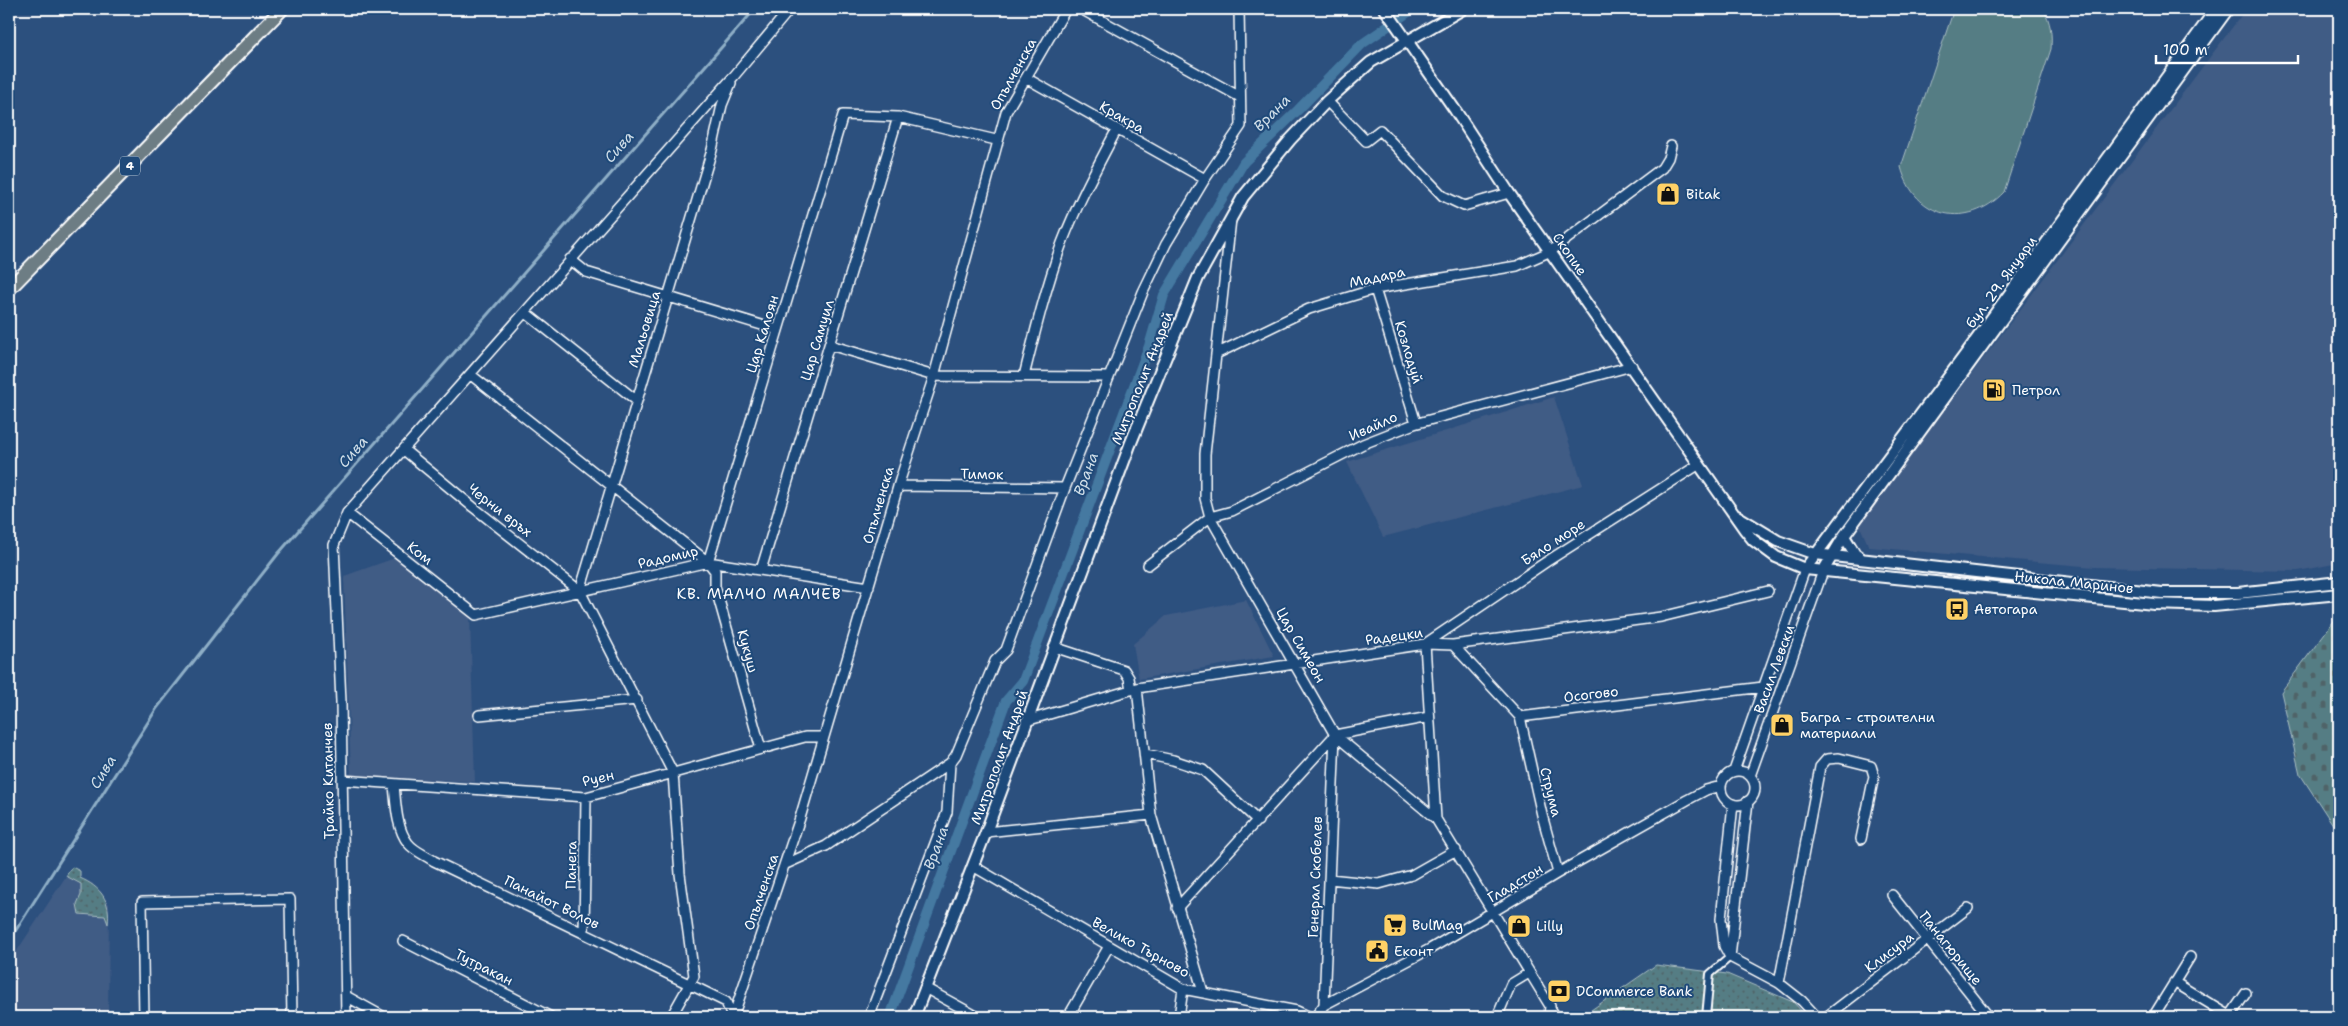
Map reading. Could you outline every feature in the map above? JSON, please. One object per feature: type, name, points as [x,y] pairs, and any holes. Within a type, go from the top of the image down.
[{"type":"main road","name":"4","points":[[9,289],[282,9]]},
{"type":"street","points":[[347,513],[526,313],[570,259],[734,76],[790,9]]},
{"type":"street","name":"Опълченска","points":[[732,1017],[786,864],[898,486],[934,376],[996,140],[1006,112],[1066,9]]},
{"type":"street","points":[[1081,9],[1240,97]]},
{"type":"street","points":[[786,864],[826,846],[950,763],[956,755],[995,661],[1006,650],[1065,488],[1143,292],[1166,244],[1204,179],[1241,126],[1239,9]]},
{"type":"street","name":"Скопие","points":[[1385,9],[1455,110],[1509,193],[1632,366],[1698,465],[1753,540],[1764,549],[1790,564],[1805,569]]},
{"type":"street","name":"Митрополит Андрей","points":[[914,1017],[986,832],[1130,445],[1198,278],[1231,217],[1254,183],[1290,140],[1327,101],[1404,37],[1462,9]]},
{"type":"street","name":"бул. 29. Януари","points":[[1805,569],[1965,354],[2216,9]]},
{"type":"street","name":"бул. 29. Януари","points":[[1823,571],[1830,556],[1844,536],[2228,9]]},
{"type":"street","name":"Мальовица","points":[[580,591],[712,150],[722,105],[734,76]]},
{"type":"street","name":"Кракра","points":[[1026,78],[1204,179]]},
{"type":"street","points":[[1327,101],[1366,141],[1380,130],[1443,196],[1464,206],[1509,193]]},
{"type":"street","name":"Цар Калоян","points":[[708,562],[843,115],[898,118]]},
{"type":"street","points":[[898,118],[996,140]]},
{"type":"street","name":"Цар Самуил","points":[[761,570],[898,118]]},
{"type":"street","points":[[1024,376],[1041,310],[1062,244],[1083,192],[1117,130]]},
{"type":"street","name":"Мадара","points":[[1216,354],[1309,309],[1375,289],[1517,266],[1551,251],[1662,168],[1668,158],[1671,146]]},
{"type":"street","name":"Цар Симеон","points":[[1231,217],[1205,454],[1205,498],[1210,517],[1296,662],[1335,735],[1436,819],[1557,1017]]},
{"type":"street","points":[[570,259],[586,272],[669,295],[778,330]]},
{"type":"street","name":"Козлодуй","points":[[1375,289],[1416,423]]},
{"type":"street","points":[[526,313],[637,401]]},
{"type":"street","points":[[830,346],[934,376],[1109,377]]},
{"type":"street","name":"Ивайло","points":[[1148,565],[1210,517],[1232,511],[1364,444],[1416,423],[1632,366]]},
{"type":"street","points":[[471,375],[708,562]]},
{"type":"street","name":"Черни връх","points":[[404,450],[580,591]]},
{"type":"street","name":"Бяло море","points":[[1424,644],[1546,562],[1698,465]]},
{"type":"street","name":"Тимок","points":[[898,486],[1065,488]]},
{"type":"street","name":"Трайко Китанчев","points":[[346,1017],[341,702],[334,545],[347,513]]},
{"type":"street","name":"Ком","points":[[347,513],[476,615]]},
{"type":"street","name":"Скопие","points":[[1734,514],[1778,541],[1815,554]]},
{"type":"street","points":[[1844,536],[1855,554],[1863,560]]},
{"type":"street","name":"Никола Маринов","points":[[1815,554],[2162,593],[2238,593],[2339,582]]},
{"type":"street","name":"Радомир","points":[[476,615],[708,562],[869,587]]},
{"type":"street","name":"Кукуш","points":[[708,562],[715,571],[715,586],[761,749]]},
{"type":"street","name":"Никола Маринов","points":[[1805,569],[2154,604],[2214,606],[2339,594]]},
{"type":"street","name":"Васил Левски","points":[[1734,771],[1805,569]]},
{"type":"street","name":"Васил Левски","points":[[1750,776],[1823,571]]},
{"type":"street","points":[[580,591],[673,773],[680,874],[694,976],[671,1017]]},
{"type":"street","name":"Радецки","points":[[1026,721],[1134,689],[1296,662],[1424,644],[1453,645],[1661,617],[1768,591]]},
{"type":"street","points":[[1424,644],[1436,819]]},
{"type":"street","points":[[1453,645],[1520,717]]},
{"type":"street","points":[[1054,647],[1124,670],[1134,689],[1145,754],[1151,815],[1177,908],[1204,992]]},
{"type":"street","name":"Осогово","points":[[1520,717],[1763,687]]},
{"type":"street","points":[[480,715],[637,700]]},
{"type":"street","points":[[1177,908],[1335,735],[1429,717]]},
{"type":"street","name":"Струма","points":[[1520,717],[1542,815],[1558,873]]},
{"type":"street","name":"Генерал Скобелев","points":[[1324,1005],[1335,735]]},
{"type":"street","name":"Руен","points":[[342,780],[586,797],[805,737],[824,737]]},
{"type":"street","points":[[1145,754],[1173,760],[1203,770],[1258,821]]},
{"type":"street","points":[[1779,983],[1820,767],[1827,760],[1839,758],[1871,766],[1874,776],[1861,839]]},
{"type":"street","points":[[869,1017],[947,812],[950,763]]},
{"type":"street","points":[[1734,771],[1745,772],[1750,776],[1754,780],[1755,792],[1748,801],[1740,805],[1733,804],[1723,795],[1721,786],[1725,776],[1734,771]]},
{"type":"street","name":"Панайот Волов","points":[[394,785],[398,821],[406,841],[414,848],[434,860],[689,986],[726,1002],[732,1017]]},
{"type":"street","name":"Гладстон","points":[[1324,1005],[1430,949],[1558,873],[1692,797],[1721,786]]},
{"type":"street","name":"Панега","points":[[584,933],[586,797]]},
{"type":"street","points":[[1706,1017],[1710,974],[1730,957],[1748,801]]},
{"type":"street","points":[[1733,804],[1721,926],[1722,942],[1730,957],[1779,983],[1802,1001],[1817,1017]]},
{"type":"street","points":[[986,832],[1151,815]]},
{"type":"street","points":[[1329,879],[1379,884],[1412,875],[1456,850]]},
{"type":"street","name":"Велико Търново","points":[[973,866],[1184,988],[1297,1012],[1310,1017]]},
{"type":"street","name":"Панагюрище","points":[[1892,895],[1989,1017]]},
{"type":"street","points":[[144,1017],[142,902],[290,899],[292,1017]]},
{"type":"street","name":"Клисура","points":[[1826,1017],[1968,908]]},
{"type":"street","name":"Тутракан","points":[[403,941],[551,1017]]},
{"type":"street","points":[[1068,1017],[1109,946]]},
{"type":"street","points":[[2153,1017],[2190,957]]},
{"type":"street","points":[[1497,1017],[1511,984],[1529,973]]},
{"type":"street","points":[[2174,982],[2230,1016],[2246,992]]},
{"type":"street","points":[[925,988],[978,1017]]},
{"type":"street","points":[[1178,1017],[1184,988]]},
{"type":"street","points":[[346,996],[384,1017]]},
{"type":"street","points":[[1315,1017],[1324,1005]]},
{"type":"street","points":[[1548,1017],[1550,1006]]},
{"type":"shaded area","points":[[2246,9],[2339,9],[2339,563],[2298,571],[2094,567],[1869,547],[1859,524]]},
{"type":"shaded area","points":[[1554,397],[1583,485],[1383,537],[1347,462]]},
{"type":"shaded area","points":[[395,558],[470,617],[475,782],[351,775],[344,576]]},
{"type":"shaded area","points":[[1246,600],[1274,656],[1139,679],[1133,644],[1166,616]]},
{"type":"shaded area","points":[[72,867],[80,871],[80,878],[92,883],[109,904],[108,1017],[9,1017],[9,963]]},
{"type":"green space","points":[[1954,9],[2043,9],[2049,23],[2051,38],[2051,49],[2004,192],[1990,204],[1975,211],[1959,214],[1944,213],[1930,208],[1918,198],[1908,185],[1901,167]]},
{"type":"green space","points":[[2339,614],[2339,834],[2300,774],[2281,692]]},
{"type":"green space","points":[[72,867],[80,871],[80,878],[94,886],[103,896],[108,908],[108,924],[105,916],[79,914],[77,904],[81,895],[81,884],[66,876]]},
{"type":"green space","points":[[1656,965],[1727,974],[1793,1002],[1807,1017],[1581,1017]]},
{"type":"waterway","name":"Сива","points":[[9,941],[157,708],[278,554],[755,9]]},
{"type":"waterway","name":"Врана","points":[[890,1017],[1006,701],[1023,681],[1149,346],[1164,295],[1244,162],[1362,44],[1413,9]]},
{"type":"place","name":"Bitak","points":[[1668,194]]},
{"type":"place","name":"Петрол","points":[[1994,390]]},
{"type":"place","name":"Автогара","points":[[1957,609]]},
{"type":"place","name":"Багра - строителни материали","points":[[1782,725]]},
{"type":"place","name":"BulMag","points":[[1395,925]]},
{"type":"place","name":"Lilly","points":[[1519,926]]},
{"type":"place","name":"Еконт","points":[[1377,951]]},
{"type":"place","name":"DCommerce Bank","points":[[1559,991]]},
{"type":"district","name":"КВ. МАЛЧО МАЛЧЕВ","points":[[759,594]]}]
